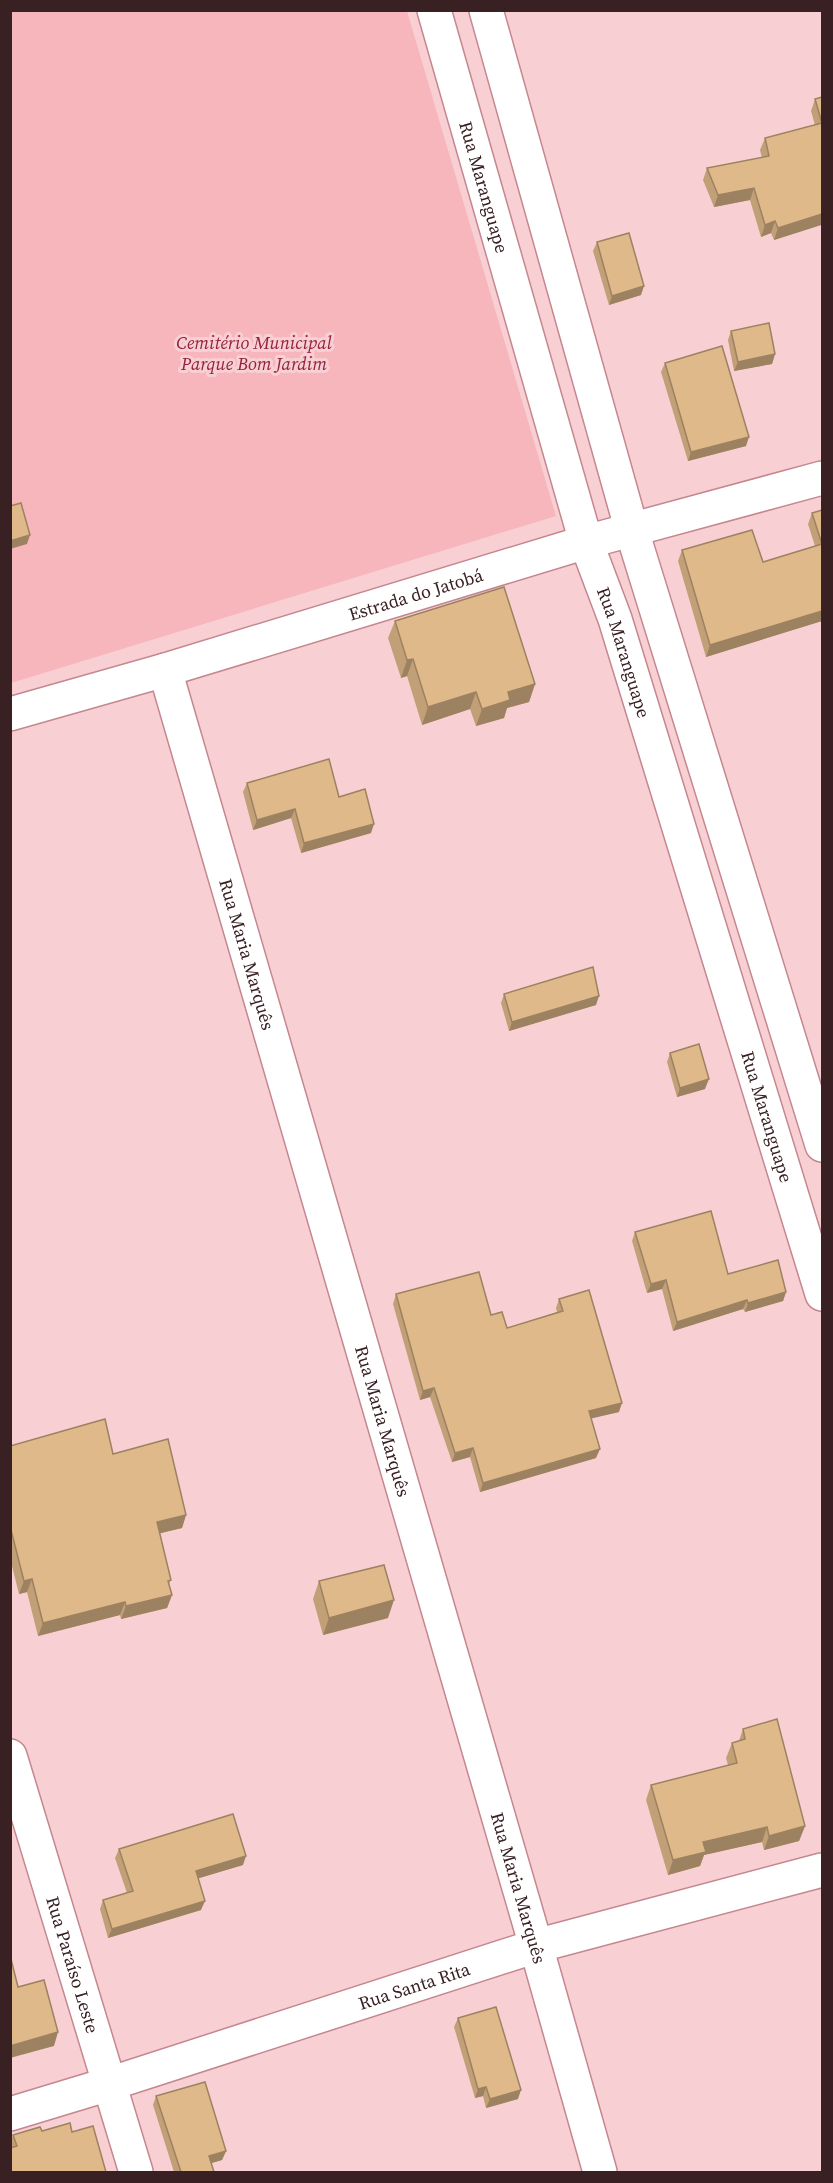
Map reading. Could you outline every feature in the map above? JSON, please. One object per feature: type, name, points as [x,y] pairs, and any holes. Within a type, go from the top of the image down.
[{"type":"street","name":"Rua Maranguape","points":[[434,10],[586,542],[615,619],[822,1294]]},
{"type":"street","points":[[486,10],[632,531],[822,1145]]},
{"type":"street","name":"Estrada do Jatobá","points":[[10,714],[165,670],[586,542],[822,478]]},
{"type":"street","name":"Rua Maria Marquês","points":[[165,670],[600,2172]]},
{"type":"street","name":"Rua Paraíso Leste","points":[[10,1756],[136,2172]]},
{"type":"street","name":"Rua Santa Rita","points":[[10,2114],[536,1946],[822,1870]]},
{"type":"green space","name":"Cemitério Municipal Parque Bom Jardim","points":[[11,11],[407,11],[556,516],[11,683]]},
{"type":"building","points":[[822,97],[822,123],[815,99]]},
{"type":"building","points":[[822,123],[822,214],[778,228],[775,221],[765,225],[754,188],[718,195],[707,168],[769,156],[765,138]]},
{"type":"building","points":[[629,233],[644,286],[612,296],[597,242]]},
{"type":"building","points":[[769,323],[775,354],[738,362],[731,331]]},
{"type":"building","points":[[722,346],[749,437],[691,452],[665,363]]},
{"type":"building","points":[[21,503],[30,535],[10,541],[10,506]]},
{"type":"building","points":[[822,510],[822,544],[812,513]]},
{"type":"building","points":[[752,530],[763,562],[822,544],[822,611],[710,645],[682,550]]},
{"type":"building","points":[[504,587],[535,684],[508,692],[510,700],[482,709],[476,692],[428,707],[413,659],[407,660],[395,621]]},
{"type":"building","points":[[329,759],[339,797],[365,789],[374,824],[304,843],[295,809],[257,820],[247,783]]},
{"type":"building","points":[[593,967],[599,996],[512,1022],[504,994]]},
{"type":"building","points":[[699,1044],[709,1079],[680,1088],[670,1053]]},
{"type":"building","points":[[711,1211],[728,1274],[778,1260],[786,1292],[748,1303],[747,1300],[677,1322],[666,1280],[651,1284],[635,1232]]},
{"type":"building","points":[[479,1272],[491,1315],[502,1312],[507,1328],[563,1311],[559,1299],[589,1290],[622,1403],[589,1411],[600,1449],[483,1483],[473,1448],[455,1453],[434,1388],[423,1391],[396,1294]]},
{"type":"building","points":[[105,1419],[113,1454],[168,1439],[186,1515],[157,1522],[171,1580],[168,1581],[172,1595],[126,1606],[125,1602],[43,1623],[32,1579],[24,1581],[10,1526],[10,1446]]},
{"type":"building","points":[[384,1565],[394,1600],[329,1618],[319,1581]]},
{"type":"building","points":[[777,1719],[805,1826],[769,1836],[767,1827],[703,1842],[706,1852],[673,1860],[651,1785],[737,1763],[732,1743],[745,1739],[743,1729]]},
{"type":"building","points":[[233,1814],[246,1856],[196,1871],[205,1901],[112,1929],[103,1900],[133,1891],[119,1849]]},
{"type":"building","points":[[10,1955],[18,1987],[44,1980],[58,2032],[10,2046]]},
{"type":"building","points":[[496,2007],[521,2090],[490,2099],[486,2087],[478,2089],[458,2018]]},
{"type":"building","points":[[205,2082],[226,2151],[209,2156],[214,2172],[181,2172],[156,2096]]},
{"type":"building","points":[[70,2123],[72,2132],[93,2126],[106,2172],[10,2172],[10,2148],[17,2146],[13,2135],[40,2127],[42,2131]]}]
